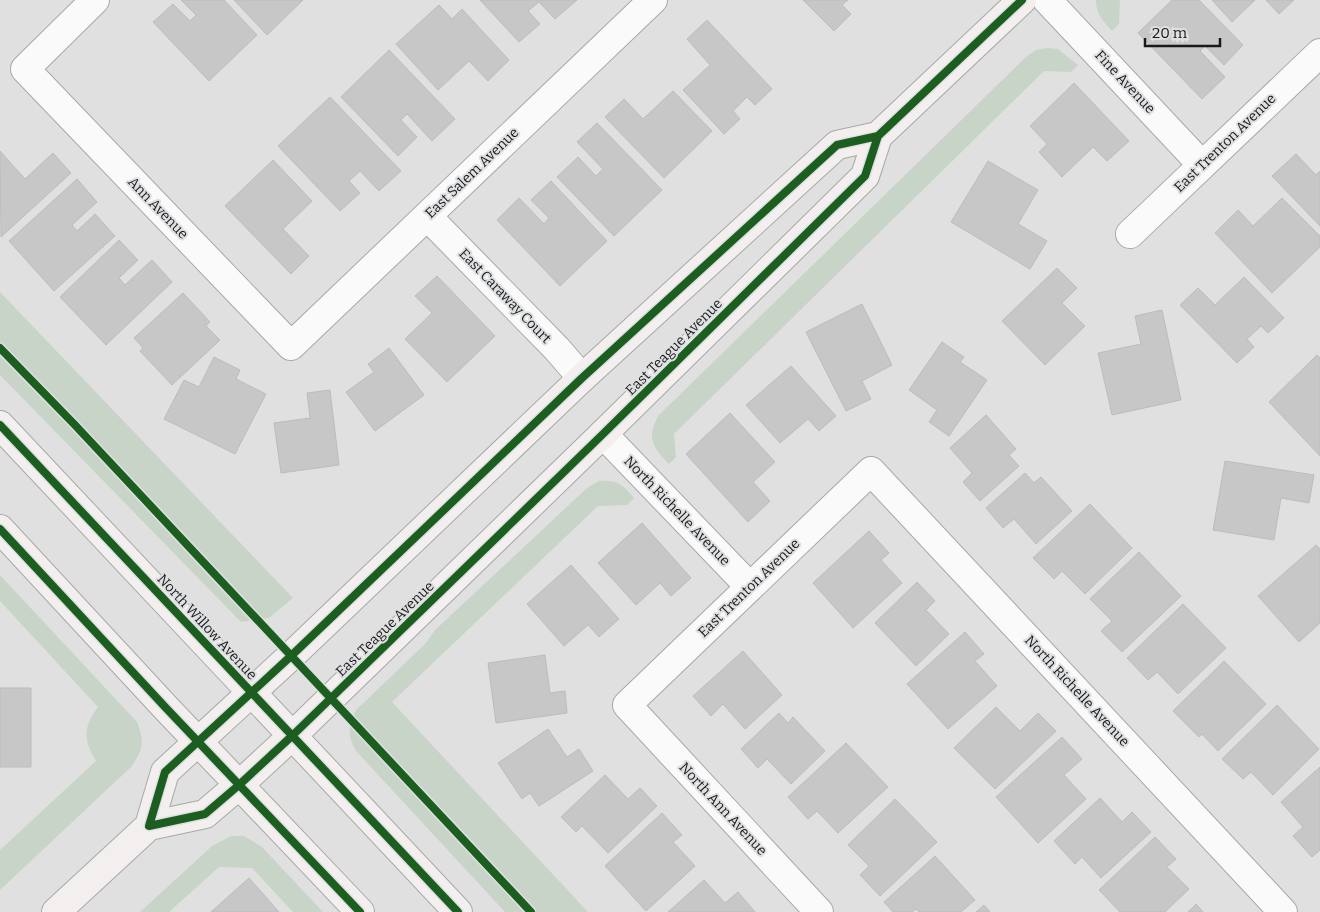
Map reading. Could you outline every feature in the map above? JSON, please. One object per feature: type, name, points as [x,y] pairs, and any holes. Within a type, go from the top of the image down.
[{"type":"street","name":"Ann Avenue","points":[[95,0],[25,69],[291,346]]},
{"type":"street","name":"East Salem Avenue","points":[[291,346],[654,0]]},
{"type":"street","name":"East Teague Avenue","points":[[149,826],[205,814],[293,735],[865,176],[878,136],[1022,0]]},
{"type":"street","name":"Fine Avenue","points":[[1047,0],[1202,165]]},
{"type":"street","name":"East Trenton Avenue","points":[[1130,234],[1320,53]]},
{"type":"street","points":[[56,912],[149,826],[165,772],[252,692],[582,378],[837,145],[878,136]]},
{"type":"street","name":"East Caraway Court","points":[[427,216],[582,378]]},
{"type":"street","name":"North Willow Avenue","points":[[0,425],[458,912]]},
{"type":"street","name":"North Richelle Avenue","points":[[603,434],[750,588]]},
{"type":"street","name":"East Trenton Avenue","points":[[627,705],[871,471]]},
{"type":"street","name":"North Richelle Avenue","points":[[871,471],[1283,912]]},
{"type":"street","points":[[0,529],[198,742],[360,912]]},
{"type":"street","name":"North Ann Avenue","points":[[627,705],[818,912]]},
{"type":"shaded area","points":[[1096,0],[1120,0],[1119,24],[1112,31],[1099,13]]},
{"type":"shaded area","points":[[1058,49],[1078,65],[1071,72],[1044,71],[674,434],[676,457],[669,464],[658,452],[653,441],[653,430],[659,415],[1027,56],[1036,50]]},
{"type":"shaded area","points":[[0,292],[293,598],[269,618],[241,622],[0,375]]},
{"type":"shaded area","points":[[599,481],[615,482],[626,489],[634,498],[627,505],[598,506],[392,702],[588,912],[505,912],[357,752],[350,736],[351,721],[356,710],[426,643],[435,630],[587,488]]},
{"type":"shaded area","points":[[0,575],[137,722],[142,746],[131,767],[0,890],[0,850],[96,761],[86,734],[93,714],[98,707],[0,601]]},
{"type":"shaded area","points":[[231,836],[244,836],[262,847],[323,912],[293,912],[252,868],[219,867],[169,912],[140,912],[212,846]]},
{"type":"building","points":[[181,0],[224,0],[257,35],[209,81],[153,22],[173,4],[190,21],[196,15]]},
{"type":"building","points":[[234,0],[303,0],[267,35]]},
{"type":"building","points":[[480,0],[577,0],[555,19],[539,2],[528,11],[540,24],[519,42]]},
{"type":"building","points":[[803,0],[848,0],[842,5],[851,14],[834,31]]},
{"type":"building","points":[[1172,0],[1199,0],[1243,45],[1224,65],[1205,46],[1200,51],[1225,77],[1202,99],[1138,33]]},
{"type":"building","points":[[1212,0],[1255,0],[1232,22]]},
{"type":"building","points":[[1266,0],[1294,0],[1279,14]]},
{"type":"building","points":[[439,5],[452,19],[462,9],[509,60],[488,81],[469,61],[438,90],[396,44]]},
{"type":"building","points":[[707,20],[772,89],[755,105],[747,97],[733,111],[740,119],[724,134],[683,90],[710,65],[687,39]]},
{"type":"building","points":[[389,50],[455,119],[432,141],[407,114],[401,120],[417,137],[398,156],[341,97]]},
{"type":"building","points":[[1074,83],[1129,141],[1107,161],[1093,147],[1062,177],[1039,152],[1047,144],[1030,126]]},
{"type":"building","points":[[673,91],[712,131],[664,178],[605,117],[624,99],[643,119]]},
{"type":"building","points":[[330,97],[401,171],[379,191],[360,171],[349,181],[360,193],[340,211],[278,146]]},
{"type":"building","points":[[597,123],[662,190],[614,236],[557,177],[578,157],[596,176],[603,169],[577,142]]},
{"type":"building","points":[[0,151],[25,179],[53,153],[71,173],[1,237]]},
{"type":"building","points":[[1296,154],[1316,175],[1320,171],[1320,226],[1272,176]]},
{"type":"building","points":[[273,160],[312,201],[283,229],[309,256],[291,274],[225,206]]},
{"type":"building","points":[[988,161],[1038,190],[1018,224],[1047,241],[1030,269],[951,222]]},
{"type":"building","points":[[77,179],[97,202],[72,225],[77,231],[95,214],[115,236],[54,291],[9,241]]},
{"type":"building","points":[[551,181],[607,241],[560,286],[497,220],[519,198],[544,224],[549,218],[531,200]]},
{"type":"building","points":[[1282,198],[1320,236],[1320,247],[1272,293],[1215,233],[1238,210],[1253,226]]},
{"type":"building","points":[[119,240],[138,260],[119,278],[125,285],[152,260],[172,282],[106,345],[60,297]]},
{"type":"building","points":[[1057,268],[1077,288],[1062,303],[1085,326],[1045,365],[1002,321]]},
{"type":"building","points":[[437,276],[495,336],[447,382],[405,339],[432,313],[415,296]]},
{"type":"building","points":[[1244,277],[1284,318],[1268,333],[1261,326],[1247,339],[1254,347],[1237,363],[1180,305],[1198,288],[1215,305]]},
{"type":"building","points":[[183,293],[210,322],[206,326],[220,340],[172,385],[140,351],[143,348],[134,338]]},
{"type":"building","points":[[862,304],[892,365],[862,381],[871,399],[846,411],[806,332]]},
{"type":"building","points":[[1162,310],[1181,400],[1112,415],[1098,353],[1141,344],[1135,316]]},
{"type":"building","points":[[942,342],[964,357],[960,362],[987,380],[949,436],[929,422],[937,410],[909,390]]},
{"type":"building","points":[[389,348],[424,395],[375,431],[346,392],[374,372],[368,364]]},
{"type":"building","points":[[1317,355],[1320,358],[1320,456],[1269,402]]},
{"type":"building","points":[[214,357],[240,370],[236,379],[266,394],[235,454],[164,419],[184,380],[199,387]]},
{"type":"building","points":[[791,366],[836,416],[819,431],[808,419],[780,443],[746,405]]},
{"type":"building","points":[[330,390],[339,465],[281,473],[274,423],[310,418],[307,393]]},
{"type":"building","points":[[730,413],[775,462],[753,482],[770,501],[748,522],[686,454]]},
{"type":"building","points":[[986,415],[1016,449],[1009,455],[1019,466],[980,501],[963,482],[972,473],[950,448]]},
{"type":"building","points":[[1225,461],[1314,475],[1309,503],[1281,498],[1274,540],[1213,530]]},
{"type":"building","points":[[1025,473],[1034,483],[1041,477],[1072,511],[1036,544],[1014,519],[1003,528],[986,508]]},
{"type":"building","points":[[1090,504],[1132,548],[1085,594],[1062,571],[1054,579],[1033,558]]},
{"type":"building","points":[[642,523],[691,578],[671,596],[660,583],[636,605],[598,563]]},
{"type":"building","points":[[869,531],[889,553],[881,560],[902,583],[853,628],[813,583]]},
{"type":"building","points":[[1316,545],[1320,549],[1320,623],[1299,642],[1258,596]]},
{"type":"building","points":[[1139,552],[1181,596],[1122,652],[1101,631],[1112,621],[1090,599]]},
{"type":"building","points":[[571,565],[619,619],[599,637],[588,625],[564,646],[527,604]]},
{"type":"building","points":[[917,582],[935,601],[926,610],[949,634],[916,666],[875,623]]},
{"type":"building","points":[[1183,604],[1226,648],[1178,694],[1157,672],[1148,680],[1127,658]]},
{"type":"building","points":[[965,632],[984,654],[975,661],[997,686],[948,729],[907,684]]},
{"type":"building","points":[[743,651],[782,695],[745,729],[723,704],[711,716],[693,696]]},
{"type":"building","points":[[545,655],[550,693],[565,691],[567,713],[496,723],[488,663]]},
{"type":"building","points":[[1224,661],[1266,704],[1218,751],[1202,734],[1199,737],[1173,711]]},
{"type":"building","points":[[0,688],[31,688],[31,767],[0,767]]},
{"type":"building","points":[[1277,705],[1319,749],[1273,795],[1251,772],[1243,779],[1222,759]]},
{"type":"building","points":[[996,707],[1020,731],[1038,713],[1056,731],[995,789],[954,748]]},
{"type":"building","points":[[779,713],[788,723],[793,717],[825,751],[791,784],[767,759],[758,768],[741,749]]},
{"type":"building","points":[[548,729],[567,757],[579,749],[593,771],[539,806],[530,793],[522,799],[498,763]]},
{"type":"building","points":[[1062,737],[1082,759],[1064,775],[1086,799],[1038,843],[996,797]]},
{"type":"building","points":[[846,743],[888,787],[838,833],[817,811],[808,819],[788,797]]},
{"type":"building","points":[[1320,767],[1320,850],[1312,857],[1293,836],[1303,827],[1281,802]]},
{"type":"building","points":[[605,775],[628,799],[640,788],[657,806],[608,853],[582,826],[576,832],[561,817]]},
{"type":"building","points":[[1100,798],[1122,822],[1132,812],[1151,832],[1101,878],[1082,857],[1075,864],[1054,841]]},
{"type":"building","points":[[895,799],[937,842],[880,896],[860,875],[869,866],[848,845]]},
{"type":"building","points":[[662,813],[682,835],[673,842],[695,866],[646,911],[605,866]]},
{"type":"building","points":[[1155,837],[1176,859],[1167,867],[1189,889],[1165,912],[1120,912],[1099,890]]},
{"type":"building","points":[[935,856],[975,900],[961,912],[919,912],[916,909],[912,912],[893,912],[884,902]]},
{"type":"building","points":[[249,878],[279,912],[211,912]]},
{"type":"building","points":[[704,880],[725,903],[738,892],[755,912],[668,912]]},
{"type":"building","points":[[1196,904],[1203,912],[1188,912]]},
{"type":"building","points":[[984,905],[990,912],[976,912]]},
{"type":"cycle path","points":[[878,136],[837,145],[582,378],[291,656],[165,772],[149,826],[205,814],[293,735],[865,176],[878,136],[1022,0]]},
{"type":"cycle path","points":[[0,348],[74,424],[531,912]]},
{"type":"cycle path","points":[[0,425],[458,912]]},
{"type":"cycle path","points":[[0,529],[166,708],[360,912]]}]
